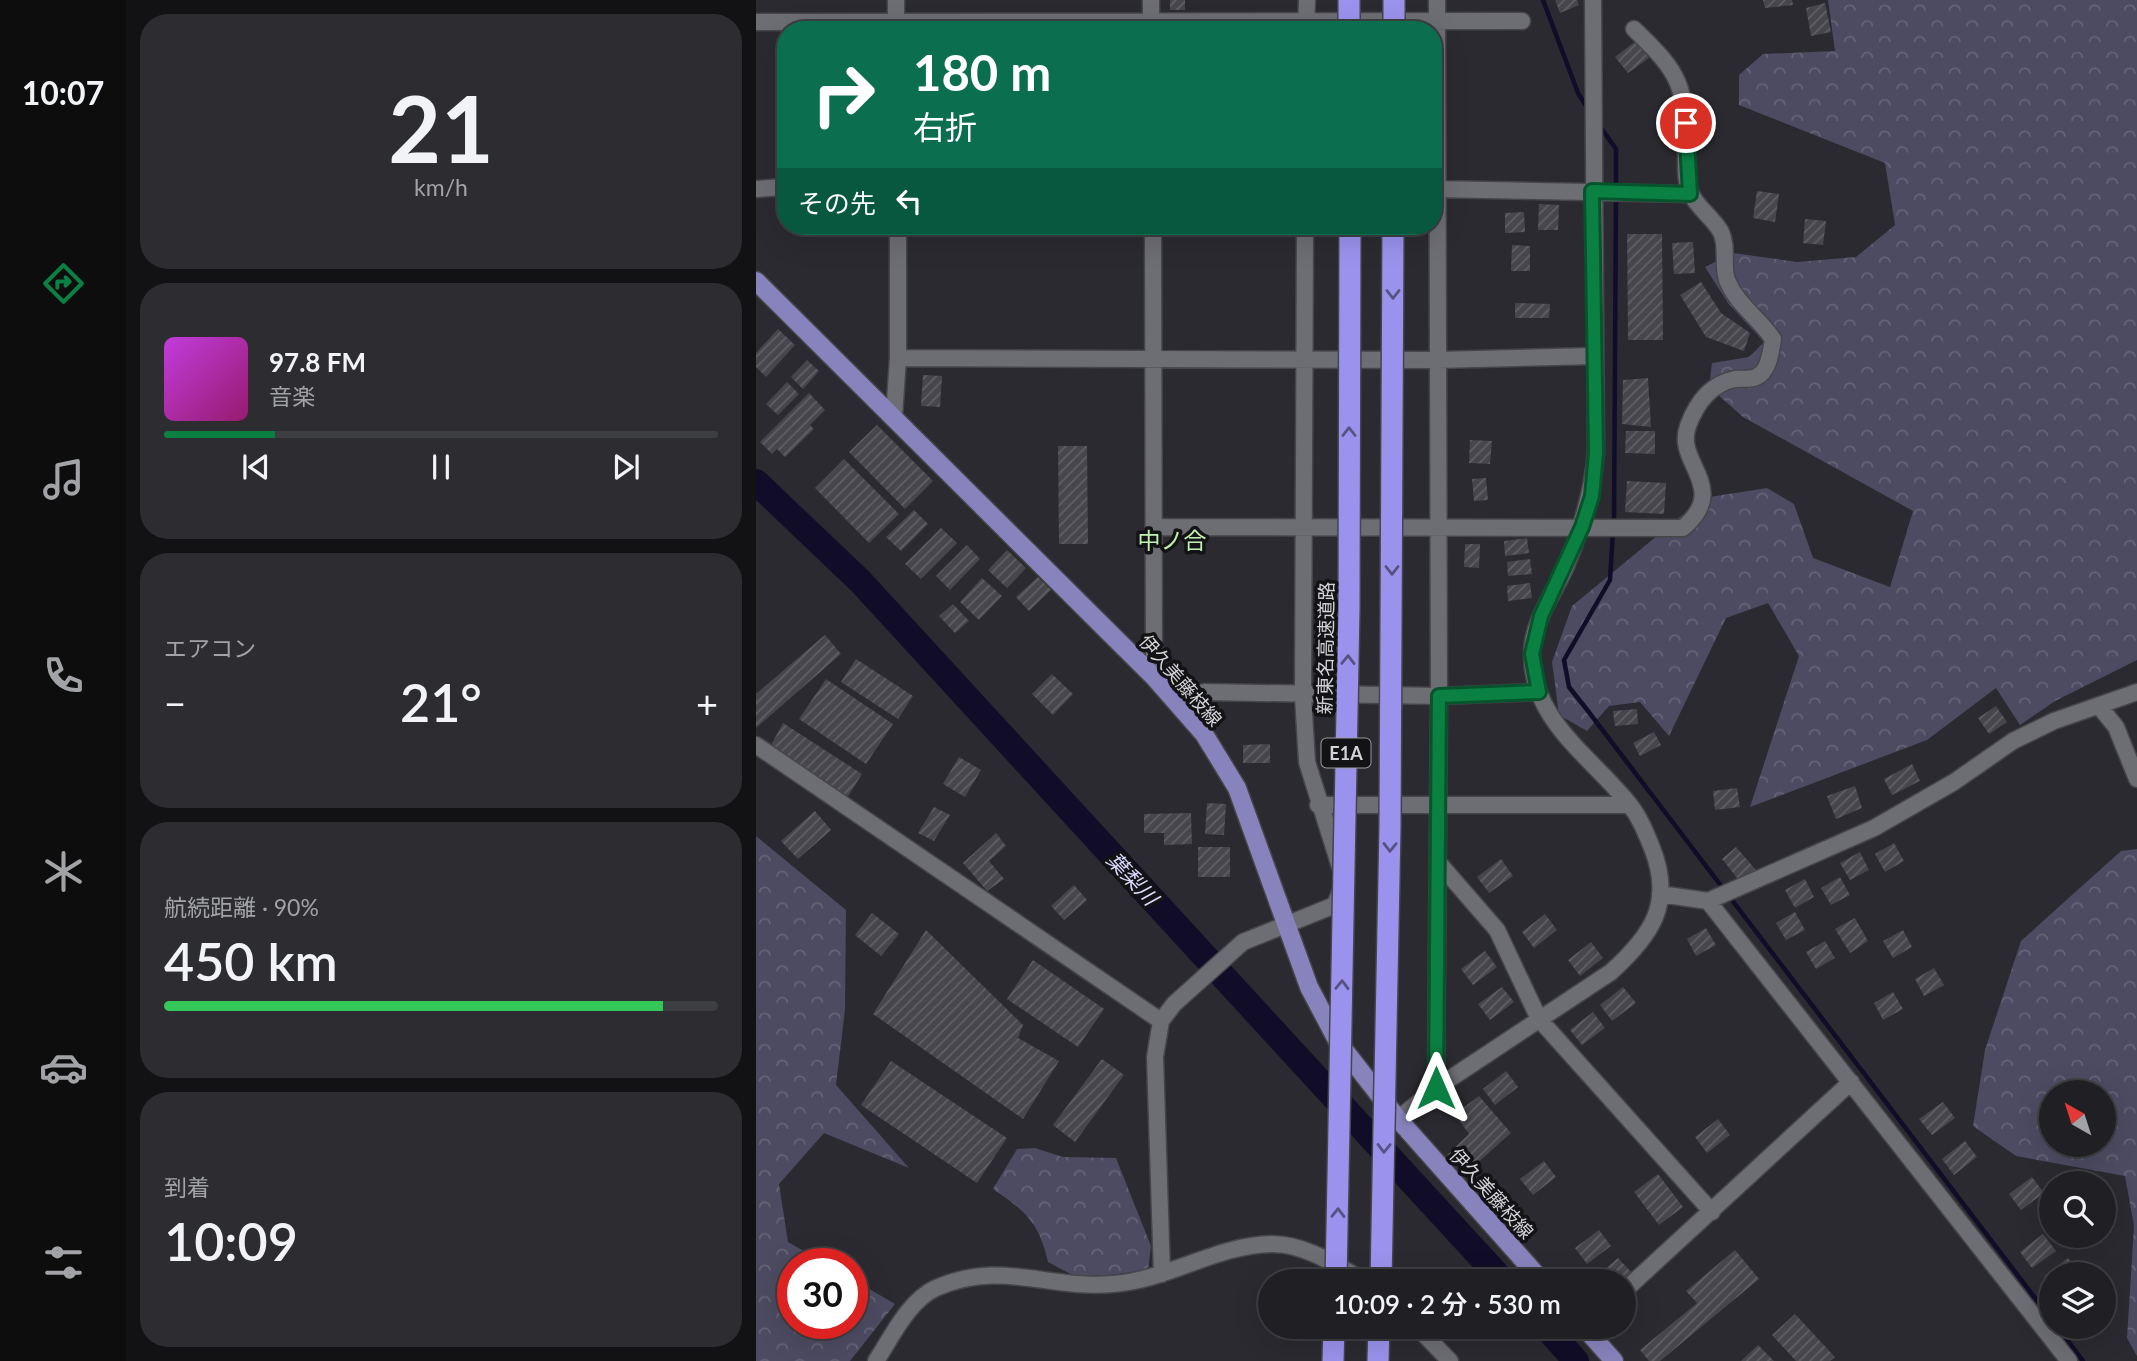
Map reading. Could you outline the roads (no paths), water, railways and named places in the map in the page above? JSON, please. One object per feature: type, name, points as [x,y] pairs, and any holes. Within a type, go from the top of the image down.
[{"type":"highway","points":[[1349,0],[1349,21]]},
{"type":"highway","points":[[1394,0],[1394,21]]},
{"type":"highway","name":"新東名高速道路","points":[[1336,1269],[1349,609],[1350,235]]},
{"type":"highway","name":"E1A","points":[[1381,1269],[1391,812],[1393,235]]},
{"type":"highway","points":[[1333,1361],[1334,1339]]},
{"type":"highway","points":[[1378,1361],[1379,1339]]},
{"type":"main road","name":"伊久美藤枝線","points":[[756,281],[1154,677],[1204,734],[1237,788],[1309,987],[1338,1042],[1398,1119],[1531,1269]]},
{"type":"main road","points":[[1595,1339],[1614,1361]]},
{"type":"street","points":[[896,21],[897,0]]},
{"type":"street","points":[[1151,0],[1151,21]]},
{"type":"street","points":[[1306,21],[1307,0]]},
{"type":"street","points":[[1436,21],[1437,0]]},
{"type":"street","points":[[1398,1119],[1436,1088],[1611,972],[1635,950],[1655,922],[1660,894],[1662,881],[1642,824],[1630,805],[1570,743],[1539,692],[1532,654],[1541,616],[1582,527],[1592,496],[1596,453],[1592,191],[1593,0]]},
{"type":"street","points":[[1442,23],[1522,21]]},
{"type":"street","points":[[756,22],[777,23]]},
{"type":"street","points":[[1154,527],[1683,528],[1696,517],[1703,498],[1698,471],[1685,443],[1692,418],[1702,396],[1731,380],[1756,377],[1766,368],[1773,339],[1764,326],[1745,311],[1735,295],[1726,278],[1722,234],[1690,194],[1685,102],[1676,78],[1664,60],[1634,29]]},
{"type":"street","points":[[756,189],[777,188]]},
{"type":"street","points":[[1442,189],[1690,194]]},
{"type":"street","points":[[894,416],[898,358],[898,235]]},
{"type":"street","points":[[1153,235],[1154,677]]},
{"type":"street","points":[[1162,1274],[1155,1057],[1161,1021],[1190,990],[1243,942],[1285,923],[1315,916],[1335,905],[1341,892],[1337,856],[1318,805],[1307,762],[1303,696],[1305,235]]},
{"type":"street","points":[[1436,235],[1439,696],[1436,1088]]},
{"type":"street","points":[[898,358],[1437,360],[1595,356]]},
{"type":"street","points":[[1174,698],[1205,692],[1303,696],[1439,696],[1539,692]]},
{"type":"street","points":[[1660,894],[1708,901],[1874,828],[1954,782],[2013,741],[2054,721],[2137,692]]},
{"type":"street","points":[[2099,706],[2116,727],[2137,779]]},
{"type":"street","points":[[756,745],[1161,1021]]},
{"type":"street","points":[[1318,805],[1630,805]]},
{"type":"street","points":[[1438,862],[1497,930],[1539,1019],[1712,1212]]},
{"type":"street","points":[[1708,901],[2069,1361]]},
{"type":"street","points":[[1636,1280],[1851,1082]]},
{"type":"street","points":[[876,1361],[910,1311],[932,1290],[962,1278],[993,1273],[1081,1286],[1145,1280],[1202,1258],[1272,1244],[1296,1247],[1340,1269]]},
{"type":"street","points":[[1429,1339],[1450,1361]]},
{"type":"waterway","points":[[1543,0],[1578,93],[1588,109]]},
{"type":"waterway","points":[[1599,125],[1616,149],[1616,188]]},
{"type":"waterway","points":[[1614,524],[1616,196]]},
{"type":"waterway","name":"葉梨川","points":[[756,482],[860,581],[1492,1269]]},
{"type":"waterway","points":[[1613,532],[1610,580],[1564,660],[1569,687],[2039,1303]]},
{"type":"waterway","name":"葉梨川","points":[[1557,1339],[1576,1361]]},
{"type":"waterway","points":[[2067,1339],[2083,1361]]},
{"type":"district","name":"中ノ合","points":[[1172,540]]}]
